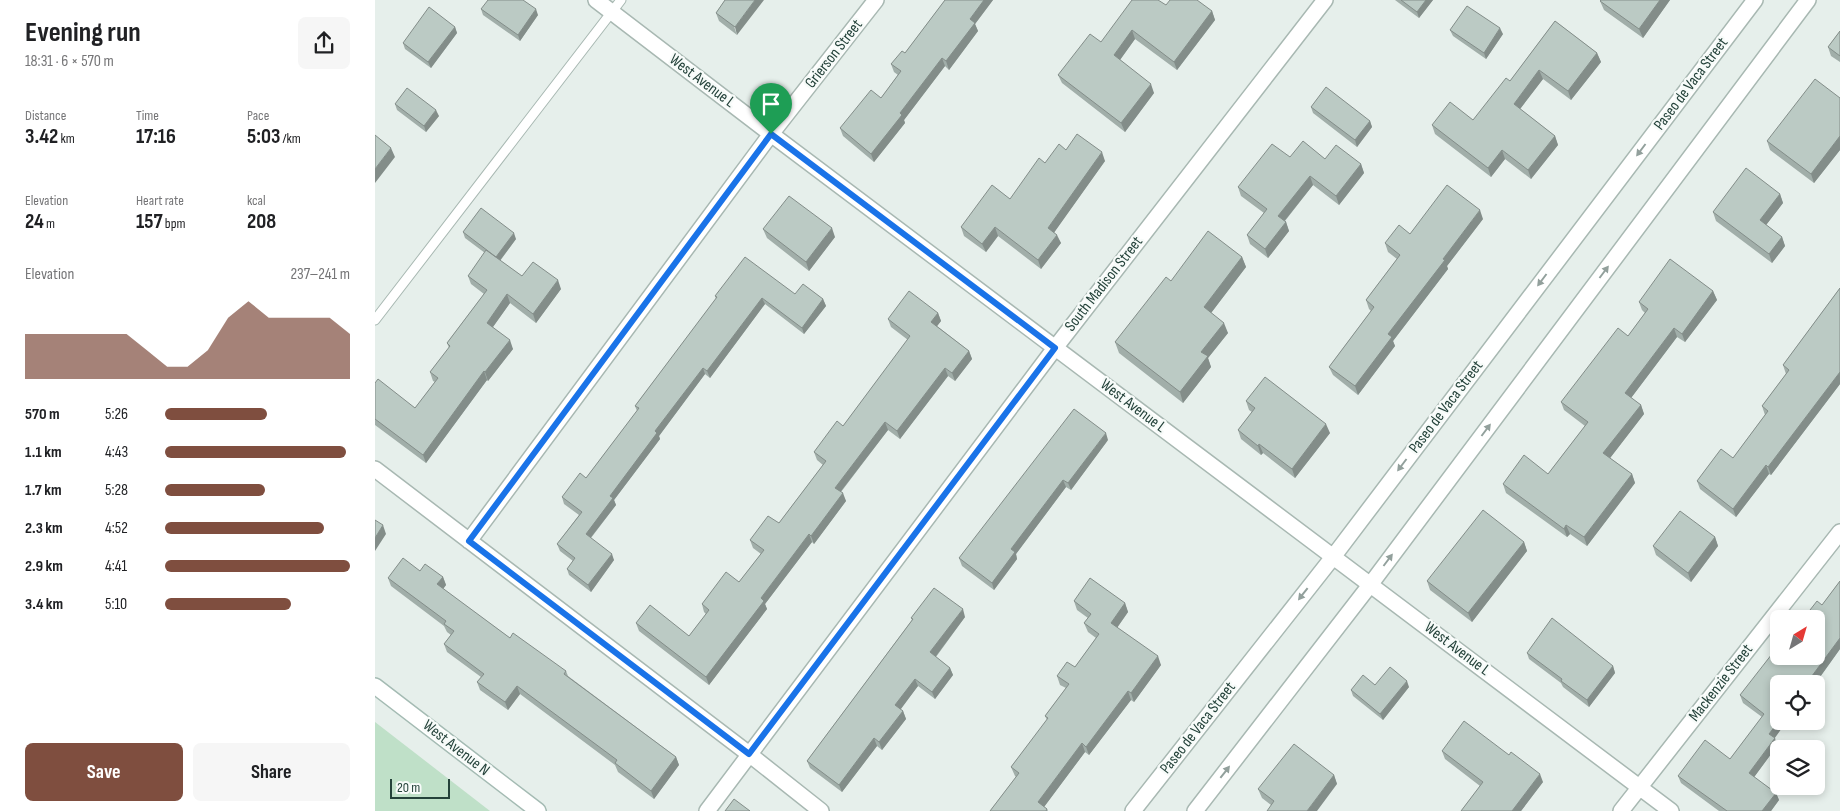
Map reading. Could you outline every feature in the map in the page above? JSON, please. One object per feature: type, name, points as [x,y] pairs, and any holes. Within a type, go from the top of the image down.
[{"type":"street","name":"West Avenue L","points":[[596,0],[617,6],[771,134],[1671,811]]},
{"type":"street","name":"Grierson Street","points":[[469,541],[771,134],[876,0]]},
{"type":"street","name":"South Madison Street","points":[[707,811],[1055,348],[1325,0]]},
{"type":"street","name":"Paseo de Vaca Street","points":[[1133,811],[1333,556],[1755,0]]},
{"type":"street","points":[[1195,811],[1370,585],[1808,0]]},
{"type":"street","points":[[375,468],[821,811]]},
{"type":"street","name":"Mackenzie Street","points":[[1621,811],[1840,532]]},
{"type":"street","name":"West Avenue N","points":[[375,686],[538,811]]},
{"type":"lane","points":[[375,320],[617,6]]},
{"type":"green space","points":[[375,722],[490,811],[375,811]]},
{"type":"building","points":[[488,0],[523,0],[536,9],[518,35],[481,9]]},
{"type":"building","points":[[725,0],[755,0],[735,27],[716,13]]},
{"type":"building","points":[[945,0],[984,0],[970,19],[975,23],[946,61],[942,58],[900,113],[902,115],[871,154],[840,128],[871,90],[881,98],[901,71],[891,64],[902,51],[905,53]]},
{"type":"building","points":[[1132,0],[1158,0],[1166,5],[1170,0],[1197,0],[1212,11],[1174,62],[1132,30],[1114,55],[1151,84],[1121,123],[1058,75],[1090,34],[1101,42]]},
{"type":"building","points":[[1401,0],[1426,0],[1417,12]]},
{"type":"building","points":[[1601,0],[1660,0],[1639,29]]},
{"type":"building","points":[[1467,6],[1500,28],[1484,53],[1450,30]]},
{"type":"building","points":[[429,7],[455,27],[428,62],[403,43]]},
{"type":"building","points":[[1555,21],[1597,53],[1568,91],[1539,70],[1514,104],[1555,136],[1528,170],[1502,150],[1488,168],[1432,125],[1450,102],[1473,120],[1506,78],[1510,81]]},
{"type":"building","points":[[1840,31],[1840,56],[1828,47]]},
{"type":"building","points":[[1815,79],[1840,98],[1840,136],[1811,174],[1767,141]]},
{"type":"building","points":[[1326,87],[1370,121],[1355,140],[1311,107]]},
{"type":"building","points":[[407,88],[436,110],[424,126],[395,104]]},
{"type":"building","points":[[1077,134],[1102,152],[1048,228],[1057,235],[1038,260],[995,227],[982,244],[961,227],[992,185],[1010,199],[1039,158],[1045,163],[1059,144],[1066,150]]},
{"type":"building","points":[[375,135],[391,148],[375,169]]},
{"type":"building","points":[[1303,141],[1325,159],[1336,145],[1361,164],[1336,196],[1310,176],[1278,216],[1286,222],[1265,249],[1247,235],[1267,209],[1238,187],[1272,144],[1290,157]]},
{"type":"building","points":[[1746,168],[1780,194],[1760,220],[1782,237],[1769,254],[1713,212]]},
{"type":"building","points":[[1447,185],[1480,210],[1443,259],[1445,260],[1388,334],[1392,337],[1355,386],[1329,367],[1374,307],[1366,300],[1400,255],[1385,243],[1399,225],[1410,234]]},
{"type":"building","points":[[789,196],[832,228],[806,262],[763,229]]},
{"type":"building","points":[[481,208],[514,233],[496,257],[463,232]]},
{"type":"building","points":[[1208,231],[1242,257],[1204,307],[1224,323],[1201,352],[1208,356],[1180,392],[1115,342],[1166,277],[1171,281]]},
{"type":"building","points":[[486,250],[522,276],[533,262],[558,280],[533,314],[507,294],[487,323],[510,340],[484,371],[423,455],[375,419],[375,383],[378,379],[415,408],[438,378],[430,372],[450,346],[447,343],[487,290],[468,276]]},
{"type":"building","points":[[745,257],[795,294],[803,284],[823,299],[802,328],[762,298],[707,371],[703,368],[655,431],[657,433],[610,496],[613,498],[586,534],[612,554],[588,585],[567,569],[575,558],[557,544],[582,512],[562,497],[580,473],[586,478],[639,408],[635,406]]},
{"type":"building","points":[[1670,259],[1713,291],[1682,334],[1674,328],[1625,393],[1641,405],[1603,453],[1632,474],[1584,537],[1566,525],[1564,529],[1503,484],[1524,455],[1548,474],[1588,422],[1561,402],[1618,328],[1628,336],[1648,309],[1639,302]]},
{"type":"building","points":[[1840,288],[1840,372],[1768,467],[1766,465],[1733,509],[1697,481],[1721,449],[1733,458],[1768,411],[1762,406],[1789,370],[1783,365]]},
{"type":"building","points":[[909,291],[938,313],[931,322],[969,351],[952,373],[945,368],[897,431],[885,422],[835,488],[843,493],[811,536],[809,534],[761,598],[764,601],[706,677],[636,623],[650,605],[689,636],[709,610],[702,604],[726,572],[739,582],[764,550],[750,540],[768,516],[779,523],[826,461],[814,452],[837,421],[843,426],[910,336],[888,319]]},
{"type":"building","points":[[1265,377],[1326,424],[1292,469],[1238,430],[1255,408],[1246,401]]},
{"type":"building","points":[[1074,409],[1106,433],[1068,483],[1063,480],[1011,549],[1015,552],[992,583],[959,558]]},
{"type":"building","points":[[1483,510],[1524,542],[1468,613],[1427,581]]},
{"type":"building","points":[[1680,511],[1715,537],[1688,573],[1653,546]]},
{"type":"building","points":[[375,520],[383,525],[375,538]]},
{"type":"building","points":[[403,558],[420,571],[425,564],[443,577],[437,584],[510,638],[513,633],[566,671],[564,674],[676,757],[651,791],[615,763],[617,760],[517,686],[505,702],[477,682],[484,674],[444,644],[454,631],[444,624],[446,621],[388,578]]},
{"type":"building","points":[[1090,578],[1125,603],[1111,623],[1158,656],[1131,693],[1128,691],[1086,747],[1082,743],[1038,802],[1047,809],[1046,811],[990,811],[1019,773],[1011,767],[1048,718],[1045,716],[1069,684],[1057,676],[1067,662],[1075,667],[1099,634],[1084,623],[1091,614],[1074,601]]},
{"type":"building","points":[[1840,581],[1840,638],[1825,658],[1825,610],[1810,610],[1817,601],[1822,605]]},
{"type":"building","points":[[934,588],[963,609],[930,652],[950,668],[932,692],[915,679],[895,705],[903,711],[879,742],[874,738],[839,785],[807,761]]},
{"type":"building","points":[[1552,618],[1613,666],[1587,700],[1527,653]]},
{"type":"building","points":[[1770,657],[1770,665],[1820,665],[1813,675],[1770,675],[1770,730],[1772,730],[1769,734],[1775,738],[1770,740],[1770,745],[1749,773],[1770,789],[1770,795],[1774,795],[1762,811],[1727,811],[1678,776],[1705,740],[1730,759],[1764,714],[1740,695]]},
{"type":"building","points":[[1390,667],[1407,681],[1380,714],[1351,690],[1363,675],[1375,685]]},
{"type":"building","points":[[1464,721],[1509,755],[1511,752],[1540,774],[1512,811],[1461,811],[1483,782],[1442,751]]},
{"type":"building","points":[[1294,744],[1334,775],[1307,811],[1267,811],[1274,801],[1258,789]]},
{"type":"building","points":[[734,799],[750,811],[725,811]]},
{"type":"route","points":[[771,134],[1055,348],[749,754],[469,541],[771,134]]}]
